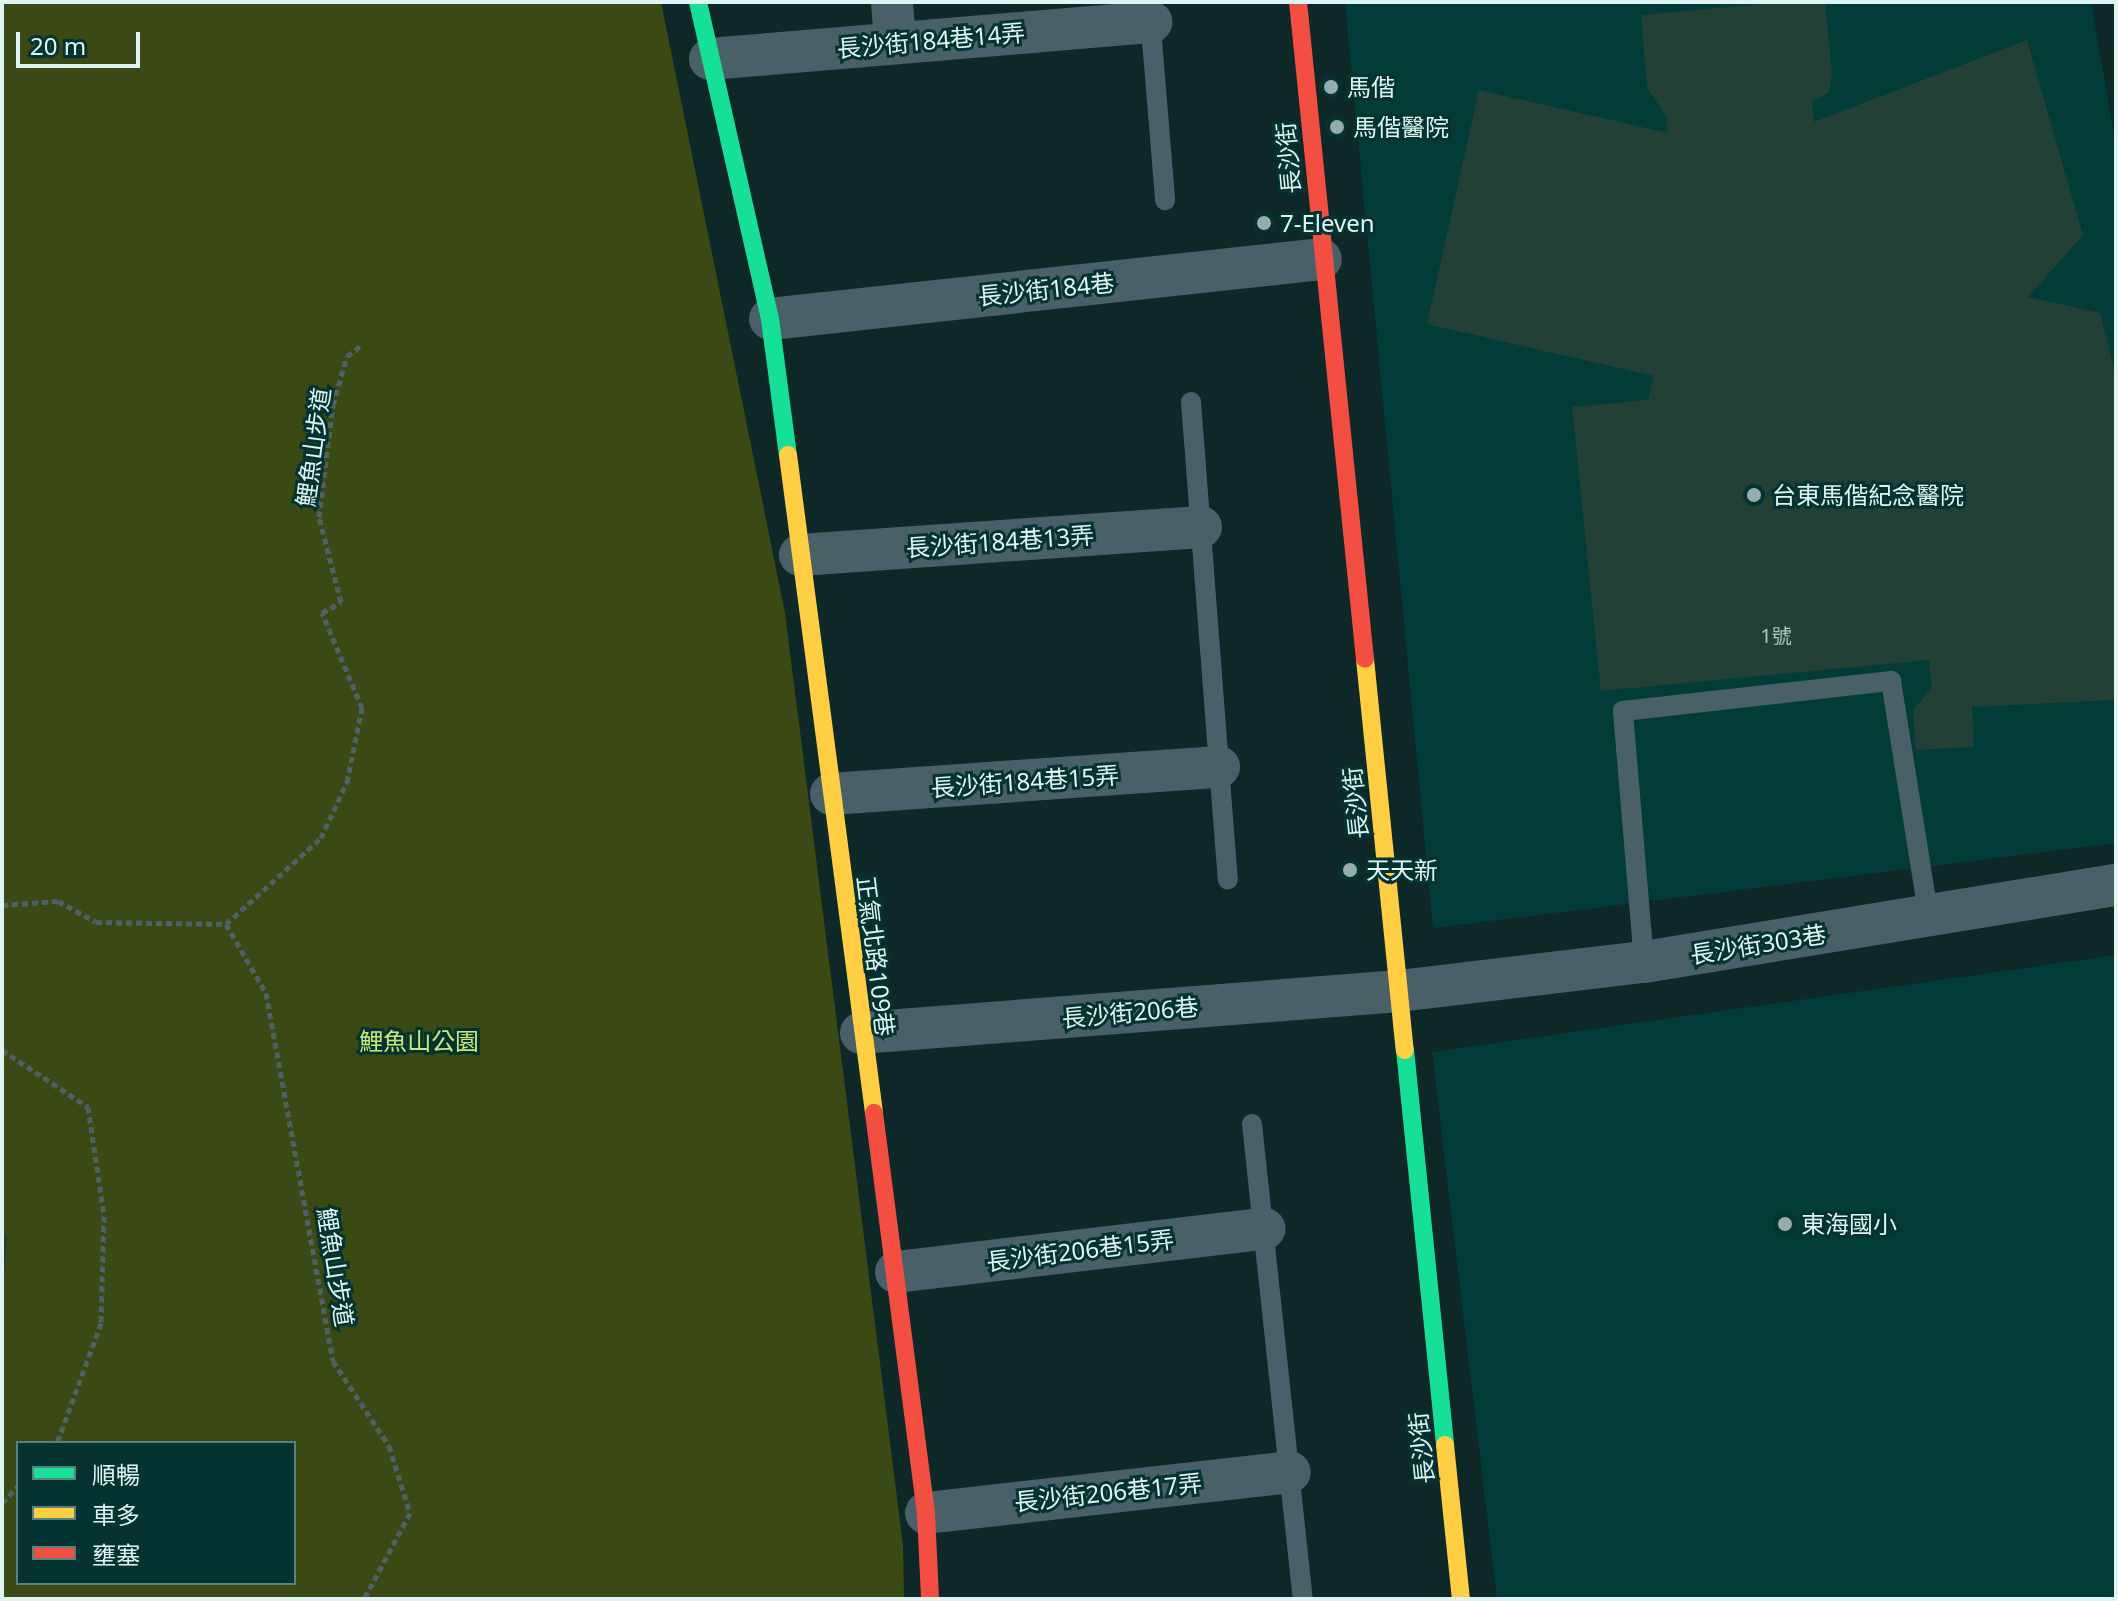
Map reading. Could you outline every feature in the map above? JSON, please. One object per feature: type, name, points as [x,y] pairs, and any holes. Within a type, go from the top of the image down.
[{"type":"street","name":"正氣北路109巷","points":[[698,2],[770,319],[861,1033],[896,1272],[926,1513],[930,1599]]},
{"type":"street","points":[[892,2],[895,43]]},
{"type":"street","name":"長沙街","points":[[1298,2],[1321,259],[1461,1599]]},
{"type":"street","name":"長沙街184巷14弄","points":[[710,59],[895,43],[1150,12]]},
{"type":"street","name":"長沙街184巷","points":[[770,319],[1321,259]]},
{"type":"street","name":"長沙街184巷13弄","points":[[800,555],[1201,527]]},
{"type":"street","name":"長沙街184巷15弄","points":[[831,794],[1219,767]]},
{"type":"street","name":"長沙街303巷","points":[[1399,991],[1644,962],[1929,918],[2116,885]]},
{"type":"street","name":"長沙街206巷","points":[[861,1033],[1399,991]]},
{"type":"street","name":"長沙街206巷15弄","points":[[896,1272],[1264,1229]]},
{"type":"street","name":"長沙街206巷17弄","points":[[926,1513],[1290,1472]]},
{"type":"lane","points":[[1150,12],[1165,200]]},
{"type":"lane","points":[[1191,402],[1228,880]]},
{"type":"lane","points":[[1644,962],[1623,711],[1891,681],[1929,918]]},
{"type":"lane","points":[[1252,1124],[1303,1599]]},
{"type":"path","name":"鯉魚山步道","points":[[362,345],[347,356],[333,405],[319,517],[341,602],[322,613],[362,708],[347,782],[321,838],[226,924],[266,993],[274,1016],[333,1361],[389,1446],[410,1513],[364,1599]]},
{"type":"path","points":[[2,905],[58,901],[96,922],[226,924]]},
{"type":"path","points":[[2,1050],[88,1107],[104,1216],[101,1323],[58,1441]]},
{"type":"path","points":[[2,1503],[16,1488]]},
{"type":"shaded area","name":"台東馬偕紀念醫院","points":[[1345,2],[2091,2],[2116,147],[2116,843],[1433,928]]},
{"type":"shaded area","name":"東海國小","points":[[2116,955],[2116,1599],[1497,1599],[1432,1052]]},
{"type":"green space","name":"鯉魚山公園","points":[[2,2],[661,2],[785,613],[903,1545],[904,1599],[2,1599]]},
{"type":"building","points":[[1786,2],[1825,2],[1832,72],[1829,92],[1812,102],[1814,122],[2027,40],[2083,235],[2028,297],[2100,313],[2116,377],[2116,700],[1972,707],[1974,747],[1916,750],[1913,710],[1932,688],[1929,660],[1601,691],[1572,407],[1648,400],[1654,376],[1427,324],[1479,90],[1668,133],[1666,116],[1647,87],[1641,15]]},
{"type":"building","points":[[2,1234],[8,1235],[4,1270],[2,1269]]},
{"type":"traffic: fast","points":[[698,2],[770,319],[788,455]]},
{"type":"traffic: fast","points":[[1405,1050],[1445,1445]]},
{"type":"traffic: slow","points":[[788,455],[874,1113]]},
{"type":"traffic: slow","points":[[1365,659],[1405,1050]]},
{"type":"traffic: slow","points":[[1445,1445],[1461,1599]]},
{"type":"traffic: jam","points":[[1298,2],[1365,659]]},
{"type":"traffic: jam","points":[[874,1113],[926,1513],[930,1599]]},
{"type":"place","name":"馬偕","points":[[1331,87]]},
{"type":"place","name":"馬偕醫院","points":[[1337,127]]},
{"type":"place","name":"7-Eleven","points":[[1264,223]]},
{"type":"place","name":"台東馬偕紀念醫院","points":[[1754,495]]},
{"type":"place","name":"天天新","points":[[1350,870]]},
{"type":"place","name":"東海國小","points":[[1785,1224]]}]
